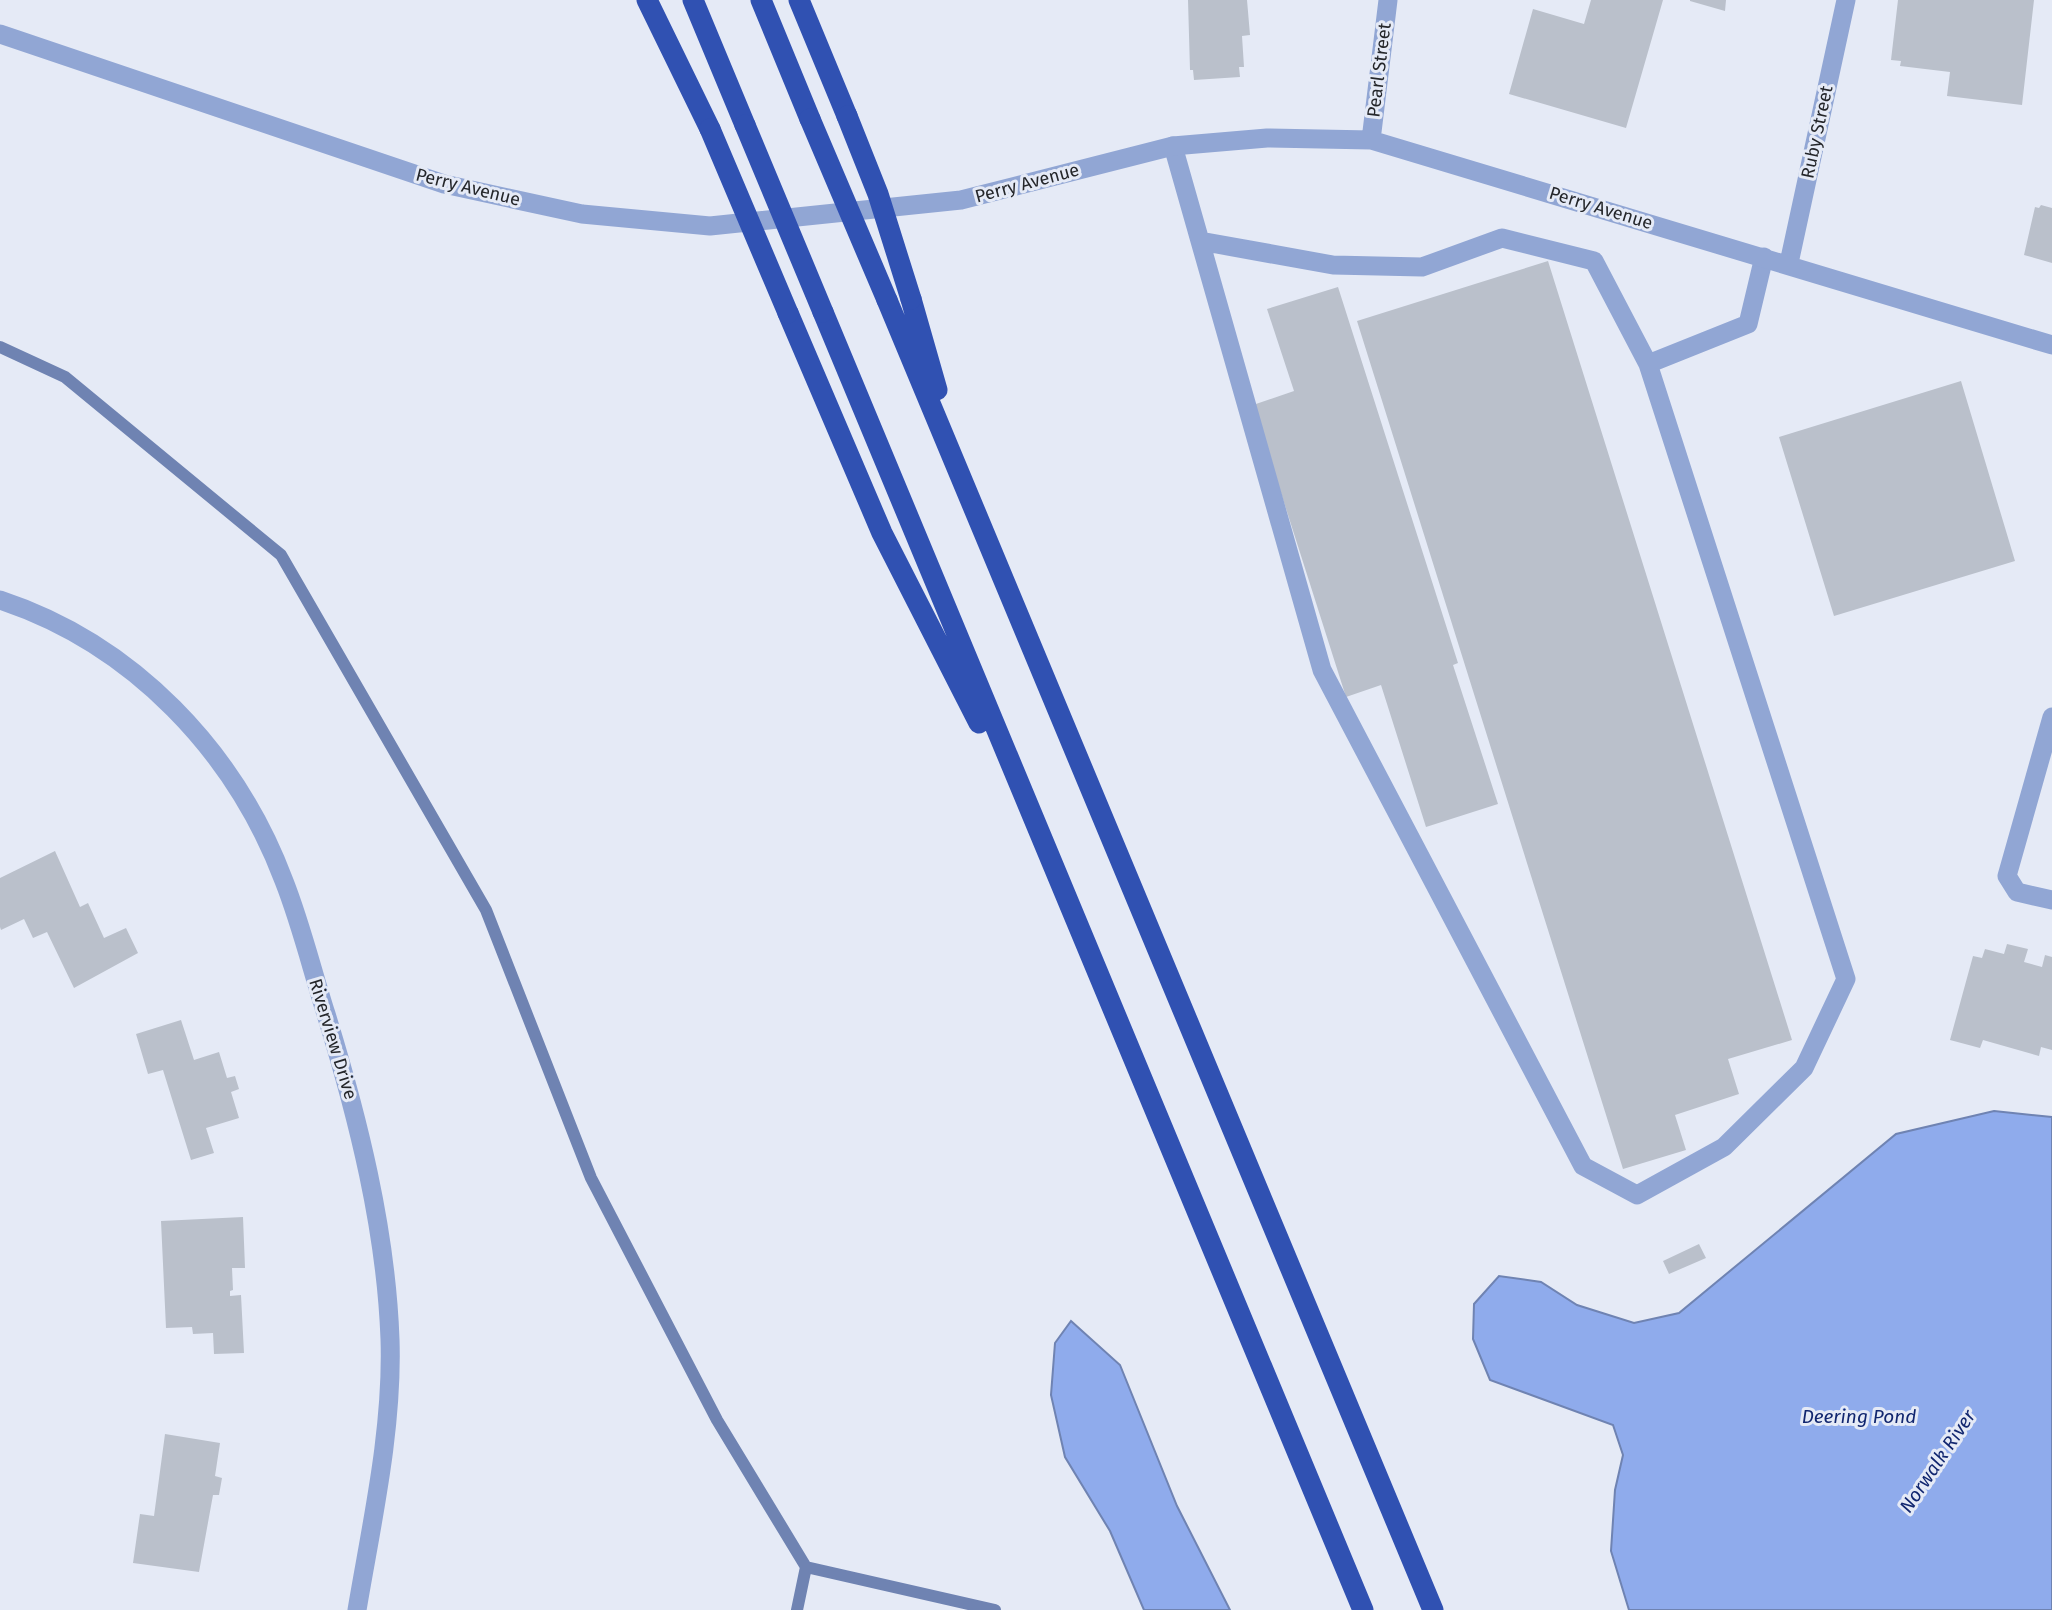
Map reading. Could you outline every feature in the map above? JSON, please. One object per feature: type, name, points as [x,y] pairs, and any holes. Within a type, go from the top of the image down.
[{"type":"highway","points":[[647,0],[710,129],[882,533],[1046,853]]},
{"type":"highway","points":[[693,0],[1363,1610]]},
{"type":"highway","points":[[761,0],[1433,1610]]},
{"type":"highway","points":[[799,0],[878,194],[961,476]]},
{"type":"street","name":"Pearl Street","points":[[1371,140],[1388,0]]},
{"type":"street","name":"Ruby Street","points":[[1789,263],[1846,0]]},
{"type":"street","name":"Perry Avenue","points":[[0,34],[444,184],[582,214],[710,226],[961,200],[1173,146],[1267,138],[1371,140],[1789,263],[2052,345]]},
{"type":"street","points":[[1173,146],[1200,241],[1322,670],[1583,1166],[1637,1195],[1724,1147],[1804,1068],[1846,979],[1648,364],[1594,261],[1502,238],[1422,267],[1333,265],[1200,241]]},
{"type":"street","points":[[1648,364],[1748,324],[1764,257]]},
{"type":"street","name":"Riverview Drive","points":[[0,600],[30,610],[100,649],[150,683],[227,772],[285,881],[358,1126],[388,1311],[390,1363],[385,1438],[357,1610]]},
{"type":"street","points":[[2052,717],[2007,876],[2017,892],[2052,900]]},
{"type":"water","name":"Deering Pond","points":[[1994,1111],[2052,1117],[2052,1610],[1629,1610],[1611,1551],[1615,1490],[1623,1455],[1613,1425],[1490,1380],[1473,1339],[1474,1304],[1499,1276],[1541,1282],[1577,1305],[1634,1323],[1679,1313],[1896,1134]]},
{"type":"water","points":[[1071,1321],[1120,1365],[1177,1506],[1230,1610],[1144,1610],[1110,1531],[1065,1457],[1051,1395],[1055,1343]]},
{"type":"building","points":[[1188,0],[1247,0],[1250,35],[1242,36],[1244,67],[1239,67],[1240,77],[1194,80],[1193,70],[1190,70]]},
{"type":"building","points":[[1591,0],[1663,0],[1626,128],[1509,94],[1533,9],[1584,24]]},
{"type":"building","points":[[1726,0],[1725,11],[1690,1]]},
{"type":"building","points":[[1898,0],[2034,0],[2022,105],[1947,96],[1950,72],[1900,66],[1901,61],[1891,60]]},
{"type":"building","points":[[2041,205],[2052,208],[2052,263],[2024,255],[2035,207],[2039,208]]},
{"type":"building","points":[[1548,261],[1792,1040],[1728,1059],[1739,1094],[1675,1115],[1686,1150],[1623,1169],[1357,321]]},
{"type":"building","points":[[1338,287],[1458,663],[1453,665],[1498,804],[1426,827],[1381,685],[1346,697],[1253,405],[1294,391],[1267,309]]},
{"type":"building","points":[[1961,381],[2015,561],[1834,616],[1779,437]]},
{"type":"building","points":[[55,851],[80,907],[88,903],[104,938],[126,928],[138,953],[74,988],[47,932],[33,938],[24,919],[1,930],[0,927],[0,878]]},
{"type":"building","points":[[2007,944],[2028,949],[2024,962],[2042,967],[2045,955],[2052,957],[2052,1050],[2041,1047],[2039,1056],[1983,1040],[1980,1048],[1950,1040],[1973,956],[1982,958],[1985,949],[2004,954]]},
{"type":"building","points":[[181,1020],[194,1060],[219,1052],[227,1078],[235,1076],[239,1089],[231,1092],[239,1118],[206,1128],[214,1153],[191,1160],[163,1070],[148,1074],[136,1034]]},
{"type":"building","points":[[243,1217],[245,1268],[232,1268],[233,1290],[230,1291],[230,1296],[241,1295],[244,1353],[214,1354],[213,1333],[193,1334],[192,1327],[166,1328],[161,1221]]},
{"type":"building","points":[[1699,1244],[1706,1258],[1669,1274],[1663,1261]]},
{"type":"building","points":[[165,1434],[220,1443],[215,1476],[222,1478],[219,1495],[213,1495],[199,1572],[133,1563],[140,1514],[154,1516]]},
{"type":"waterway","points":[[0,347],[65,377],[281,555],[486,910],[591,1178],[717,1420],[806,1567],[797,1610]]},
{"type":"waterway","points":[[806,1567],[995,1610]]},
{"type":"water label","name":"Norwalk River","points":[[1937,1461]]}]
